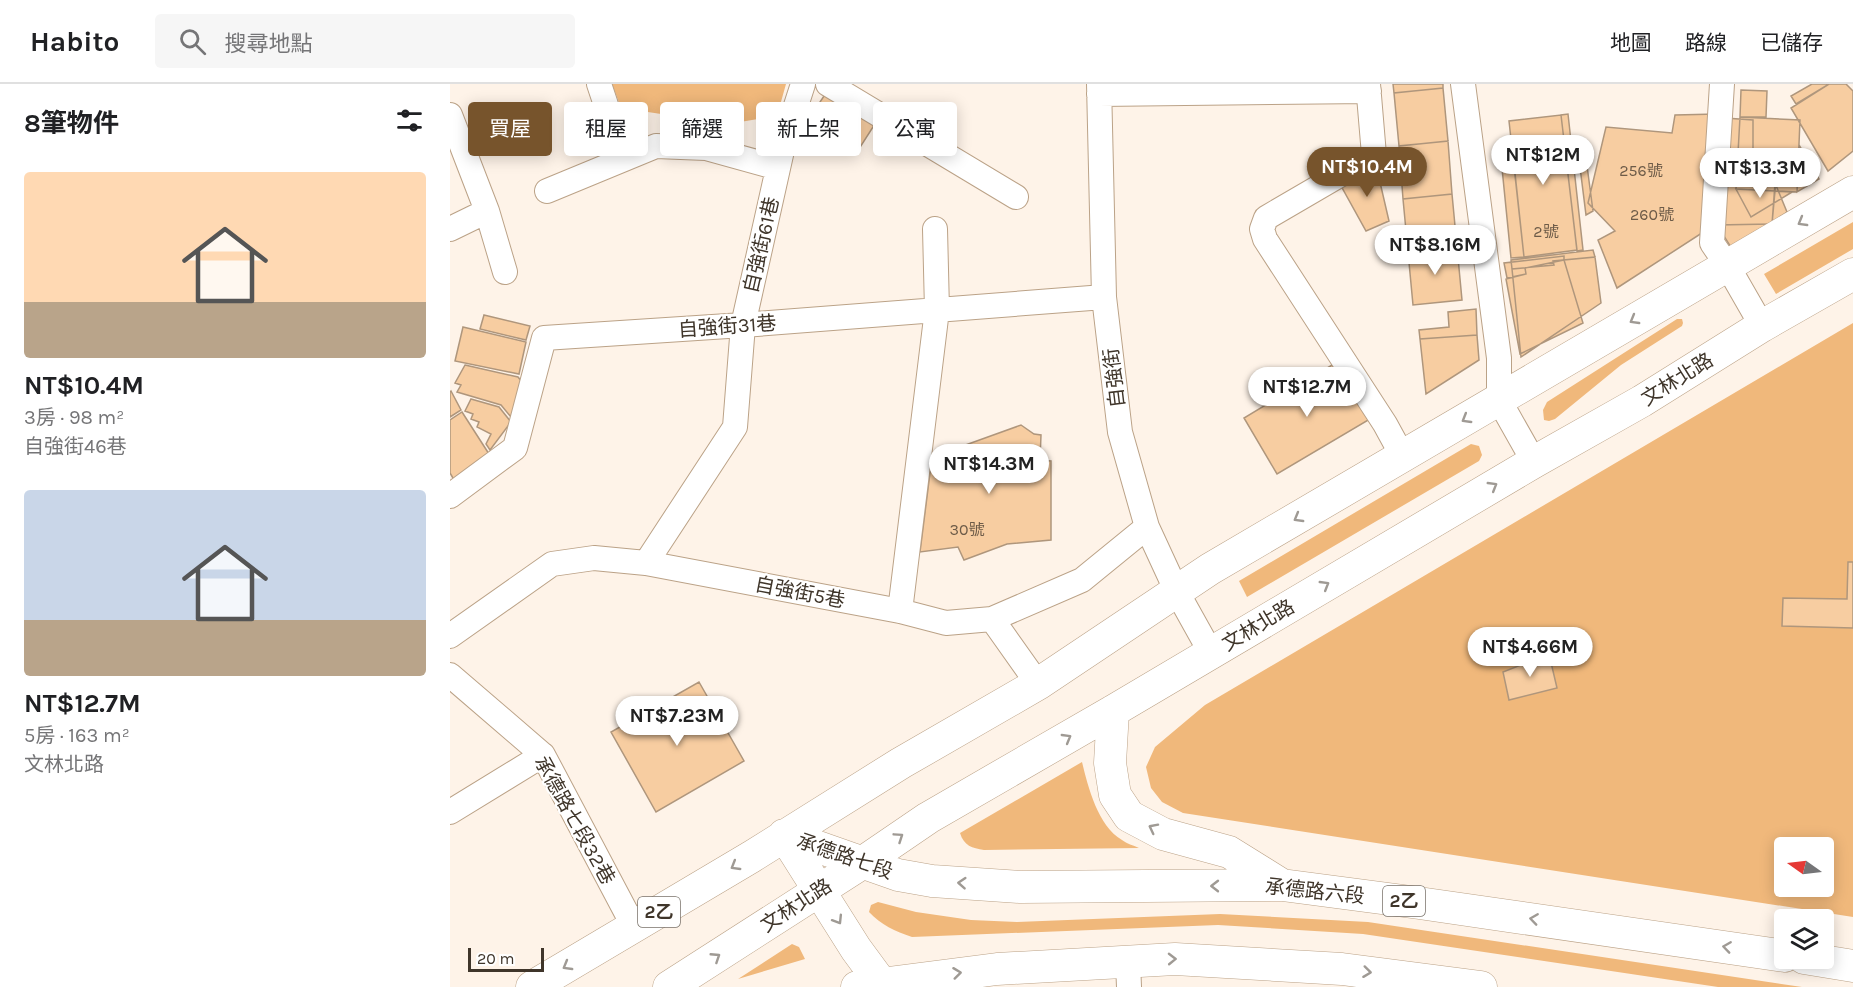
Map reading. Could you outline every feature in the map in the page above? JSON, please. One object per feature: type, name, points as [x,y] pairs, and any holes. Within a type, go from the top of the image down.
[{"type":"main road","points":[[1480,987],[1342,969],[1175,958],[1129,974],[997,969],[869,985],[856,949],[784,835],[901,763],[1038,684],[1210,569],[1853,192]]},
{"type":"main road","name":"文林北路","points":[[669,987],[928,818],[1642,401],[1762,326],[1853,274]]},
{"type":"main road","points":[[1113,711],[1110,763],[1115,795],[1129,816],[1164,834],[1229,852],[1282,885]]},
{"type":"main road","name":"承德路七段","points":[[532,987],[784,835],[898,875],[932,881],[1020,887]]},
{"type":"main road","name":"承德路六段","points":[[1020,887],[1282,885],[1431,904],[1774,954]]},
{"type":"main road","points":[[1834,963],[1853,966]]},
{"type":"street","points":[[599,84],[605,102]]},
{"type":"street","name":"自強街61巷","points":[[646,563],[735,427],[743,325],[778,168],[803,84]]},
{"type":"street","points":[[828,84],[1016,197]]},
{"type":"street","points":[[1463,84],[1499,358],[1498,400],[1534,462]]},
{"type":"street","points":[[1722,84],[1712,243],[1762,326]]},
{"type":"street","points":[[1099,89],[1369,88],[1374,155],[1266,218],[1262,229],[1265,239],[1385,424],[1402,457]]},
{"type":"street","name":"自強街","points":[[1099,89],[1104,297],[1120,432],[1147,527],[1177,592],[1211,653]]},
{"type":"street","points":[[450,115],[487,211],[505,272]]},
{"type":"street","points":[[547,191],[656,146],[706,148],[778,168]]},
{"type":"street","points":[[450,229],[487,211]]},
{"type":"street","points":[[900,611],[937,310],[935,229]]},
{"type":"street","name":"自強街31巷","points":[[451,491],[515,448],[544,338],[1104,297]]},
{"type":"street","name":"自強街5巷","points":[[450,636],[552,564],[594,558],[646,563],[900,611],[946,623],[992,619],[1082,580],[1147,527]]},
{"type":"street","points":[[992,619],[1038,684]]},
{"type":"street","name":"承德路七段32巷","points":[[450,675],[543,755],[634,927]]},
{"type":"street","points":[[450,812],[543,755]]},
{"type":"shaded area","points":[[612,84],[786,84],[781,102],[756,102],[756,119],[744,121],[744,102],[660,102],[660,114],[648,112],[648,102],[619,102]]},
{"type":"shaded area","points":[[1853,222],[1853,249],[1776,294],[1764,274]]},
{"type":"shaded area","points":[[1677,319],[1682,319],[1682,326],[1621,365],[1555,419],[1544,420],[1543,410],[1547,402]]},
{"type":"shaded area","points":[[1853,323],[1853,917],[1834,914],[1834,909],[1801,909],[1183,813],[1162,802],[1151,788],[1146,767],[1155,747],[1205,705]]},
{"type":"shaded area","points":[[1471,444],[1479,446],[1482,455],[1479,461],[1247,597],[1239,581]]},
{"type":"shaded area","points":[[1082,762],[1087,783],[1100,816],[1114,834],[1139,848],[984,850],[966,844],[960,833]]},
{"type":"shaded area","points":[[878,902],[916,912],[971,920],[1017,922],[1220,914],[1368,922],[1802,987],[1718,987],[1363,934],[1218,925],[912,937],[878,921],[869,912],[871,905]]},
{"type":"shaded area","points":[[792,944],[799,947],[805,959],[738,979]]},
{"type":"building","points":[[832,84],[873,108],[873,127],[861,146],[861,102],[820,102]]},
{"type":"building","points":[[1393,84],[1443,84],[1443,88],[1394,93]]},
{"type":"building","points":[[1812,84],[1829,84],[1796,104],[1791,96]]},
{"type":"building","points":[[1829,84],[1846,84],[1853,91],[1853,151],[1828,171],[1791,108]]},
{"type":"building","points":[[1443,88],[1448,141],[1399,146],[1394,93]]},
{"type":"building","points":[[1741,90],[1767,91],[1766,117],[1740,117]]},
{"type":"building","points":[[1568,114],[1583,250],[1577,251],[1561,115]]},
{"type":"building","points":[[1717,114],[1705,231],[1617,288],[1598,240],[1615,231],[1588,203],[1606,127],[1672,133],[1675,115]]},
{"type":"building","points":[[1561,115],[1577,250],[1524,257],[1509,121]]},
{"type":"building","points":[[1740,117],[1800,120],[1797,192],[1736,189]]},
{"type":"building","points":[[1725,118],[1753,120],[1753,156],[1721,154]]},
{"type":"building","points":[[1448,141],[1452,194],[1403,199],[1399,146]]},
{"type":"building","points":[[1577,143],[1584,143],[1593,211],[1586,215]]},
{"type":"building","points":[[1512,145],[1524,257],[1511,258],[1500,148]]},
{"type":"building","points":[[1512,145],[1524,257],[1511,258],[1500,148]]},
{"type":"building","points":[[1799,145],[1819,179],[1797,192]]},
{"type":"building","points":[[1799,145],[1819,179],[1797,192]]},
{"type":"building","points":[[1721,154],[1778,158],[1772,224],[1715,225]]},
{"type":"building","points":[[1376,165],[1389,221],[1366,231],[1340,184]]},
{"type":"building","points":[[1775,183],[1787,212],[1772,224]]},
{"type":"building","points":[[1736,189],[1774,191],[1792,192],[1751,217]]},
{"type":"building","points":[[1452,194],[1457,247],[1408,252],[1403,199]]},
{"type":"building","points":[[1772,224],[1732,249],[1717,225]]},
{"type":"building","points":[[1457,247],[1462,300],[1413,305],[1408,252]]},
{"type":"building","points":[[1593,250],[1595,257],[1553,261],[1554,265],[1512,269],[1511,260]]},
{"type":"building","points":[[1564,256],[1564,260],[1525,268],[1526,274],[1507,278],[1504,263]]},
{"type":"building","points":[[1595,257],[1601,303],[1521,357],[1512,269],[1554,265],[1553,261]]},
{"type":"building","points":[[1564,260],[1583,323],[1520,354],[1506,279],[1526,274],[1525,268]]},
{"type":"building","points":[[1476,309],[1477,335],[1420,339],[1419,330],[1449,327],[1448,312]]},
{"type":"building","points":[[484,315],[530,326],[526,340],[480,329]]},
{"type":"building","points":[[463,327],[526,342],[519,374],[455,361]]},
{"type":"building","points":[[1477,335],[1479,360],[1426,394],[1420,339]]},
{"type":"building","points":[[1337,362],[1370,419],[1277,474],[1244,418]]},
{"type":"building","points":[[465,365],[518,377],[522,382],[511,417],[501,405],[457,392],[461,385],[455,383]]},
{"type":"building","points":[[450,392],[461,410],[450,417]]},
{"type":"building","points":[[471,399],[499,407],[511,422],[490,450],[486,444],[491,434],[477,427],[479,422],[471,419],[473,414],[465,411]]},
{"type":"building","points":[[462,412],[489,454],[457,485],[450,473],[450,420]]},
{"type":"building","points":[[1021,425],[1034,434],[1041,435],[1040,460],[1051,461],[1051,540],[1007,544],[964,560],[958,547],[920,552],[932,457]]},
{"type":"building","points":[[1848,562],[1853,562],[1853,628],[1782,626],[1783,598],[1847,599]]},
{"type":"building","points":[[1549,654],[1557,688],[1509,700],[1503,672]]},
{"type":"building","points":[[699,682],[744,761],[656,812],[611,732]]}]
